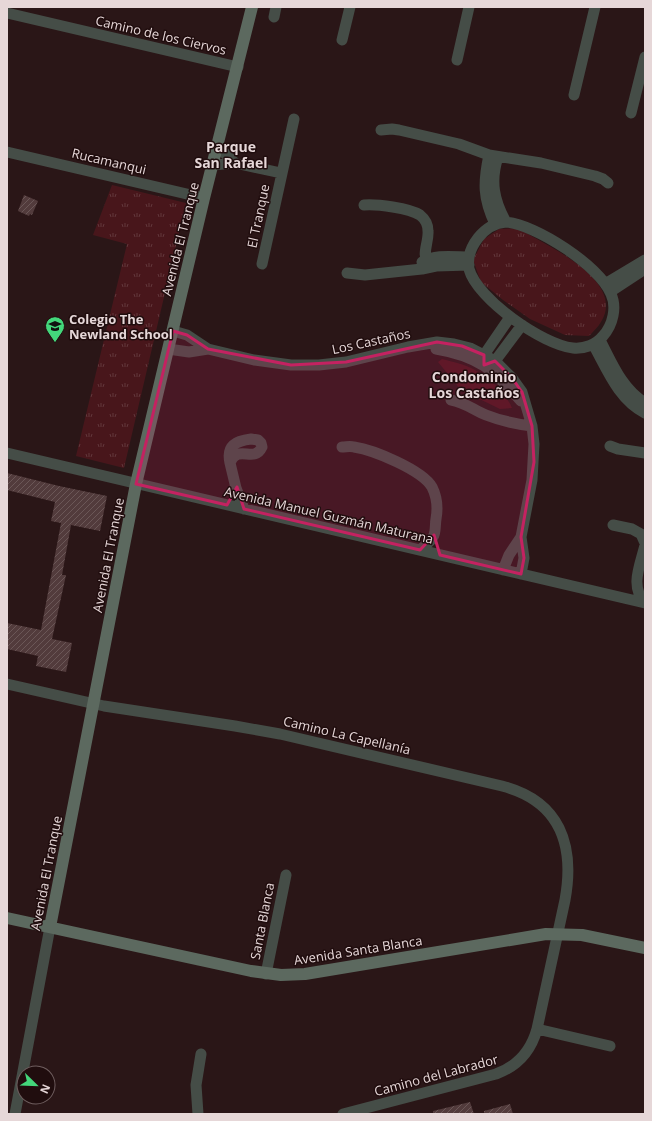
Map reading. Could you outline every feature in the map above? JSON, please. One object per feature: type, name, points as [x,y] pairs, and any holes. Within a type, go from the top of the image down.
[{"type":"main road","name":"Avenida El Tranque","points":[[50,927],[136,484],[204,198],[252,7]]},
{"type":"main road","name":"Avenida Santa Blanca","points":[[7,918],[266,974],[288,976],[522,937],[557,933],[582,935],[645,948]]},
{"type":"street","points":[[342,40],[350,7]]},
{"type":"street","points":[[457,60],[469,7]]},
{"type":"street","points":[[574,95],[595,7]]},
{"type":"street","name":"Camino de los Ciervos","points":[[7,13],[238,67]]},
{"type":"street","points":[[631,113],[645,57]]},
{"type":"street","name":"El Tranque","points":[[262,264],[294,119]]},
{"type":"street","points":[[381,130],[399,130],[459,144],[493,156],[541,163],[599,177],[608,183]]},
{"type":"street","points":[[218,147],[235,163]]},
{"type":"street","name":"Rucamanqui","points":[[7,152],[204,198]]},
{"type":"street","points":[[493,156],[494,191],[500,223]]},
{"type":"street","name":"El Tranque","points":[[213,165],[235,163],[281,173]]},
{"type":"street","points":[[364,205],[386,206],[412,212],[421,216],[428,226],[428,242],[425,253],[426,260],[430,264],[438,262],[469,261]]},
{"type":"street","points":[[500,223],[523,226],[559,244],[587,265],[608,288],[614,305],[612,317],[606,332],[596,342],[580,348],[566,346],[540,335],[510,317],[486,295],[472,275],[469,261],[470,252],[476,240],[487,229],[500,223]]},
{"type":"street","points":[[428,242],[438,262]]},
{"type":"street","points":[[412,270],[426,260]]},
{"type":"street","points":[[608,288],[645,260]]},
{"type":"street","points":[[348,273],[365,275],[427,269],[438,262]]},
{"type":"street","points":[[608,288],[645,270]]},
{"type":"street","points":[[510,317],[484,360],[495,362],[522,325]]},
{"type":"street","name":"Los Castaños","points":[[173,330],[187,335],[208,349]]},
{"type":"street","points":[[596,342],[623,383],[632,393],[645,403]]},
{"type":"street","points":[[596,342],[623,396],[645,413]]},
{"type":"street","name":"Los Castaños","points":[[168,349],[189,352],[208,349],[272,363],[312,365],[346,362],[422,345],[484,360],[526,405]]},
{"type":"street","name":"Los Castaños","points":[[495,362],[518,385],[524,398],[532,426],[534,444],[532,480],[521,537],[524,558],[521,574]]},
{"type":"street","points":[[451,400],[464,404],[500,420],[532,426]]},
{"type":"street","points":[[342,447],[353,446],[373,452],[396,462],[426,479],[436,497],[438,510],[433,537],[420,550]]},
{"type":"street","points":[[610,446],[618,449],[645,453]]},
{"type":"street","name":"Avenida Manuel Guzmán Maturana","points":[[7,454],[645,602]]},
{"type":"street","points":[[230,463],[236,488],[244,509]]},
{"type":"street","points":[[227,505],[236,488]]},
{"type":"street","points":[[613,525],[632,529],[641,534],[645,544],[637,581],[639,594],[645,602]]},
{"type":"street","points":[[433,537],[440,555]]},
{"type":"street","name":"Los Castaños","points":[[503,570],[509,555],[521,537]]},
{"type":"street","points":[[617,596],[626,591],[637,581]]},
{"type":"street","name":"Camino La Capellanía","points":[[7,684],[93,704],[280,734],[523,792],[538,802],[550,814],[559,828],[565,845],[568,860],[568,879],[565,900],[557,933]]},
{"type":"street","name":"Santa Blanca","points":[[266,974],[286,875]]},
{"type":"street","name":"Avenida El Tranque","points":[[15,1114],[50,927]]},
{"type":"street","name":"Camino del Labrador","points":[[343,1114],[504,1072],[518,1063],[532,1044],[537,1029],[557,933]]},
{"type":"street","points":[[537,1029],[610,1046]]},
{"type":"street","points":[[198,1114],[196,1085],[201,1054]]},
{"type":"highlighted area","points":[[173,331],[187,335],[208,349],[291,365],[346,362],[437,342],[462,346],[484,355],[484,365],[495,361],[512,378],[522,392],[532,426],[534,462],[521,537],[524,558],[521,574],[440,555],[434,535],[420,550],[244,509],[237,487],[227,505],[136,484]]},
{"type":"green space","points":[[112,185],[186,203],[124,468],[76,456],[127,244],[93,235]]},
{"type":"green space","points":[[499,229],[515,229],[525,232],[571,259],[594,279],[601,289],[606,301],[605,313],[600,323],[589,336],[565,335],[530,319],[481,282],[473,260],[484,239]]},
{"type":"green space","points":[[442,359],[459,363],[480,373],[501,391],[512,408],[500,409],[461,390],[438,362]]},
{"type":"building","points":[[24,195],[38,201],[32,215],[30,214],[29,216],[18,211]]},
{"type":"building","points":[[7,473],[107,496],[100,531],[71,525],[62,575],[66,575],[52,639],[72,643],[66,672],[36,666],[38,656],[7,649],[7,623],[41,630],[61,523],[51,521],[55,502],[7,490]]},
{"type":"building","points":[[470,1102],[474,1114],[433,1114],[433,1111]]},
{"type":"building","points":[[510,1104],[513,1114],[484,1114],[484,1111]]},
{"type":"place","name":"Colegio The Newland School","points":[[55,343]]},
{"type":"district","name":"Parque San Rafael","points":[[231,154]]},
{"type":"district","name":"Condominio Los Castaños","points":[[474,384]]}]
